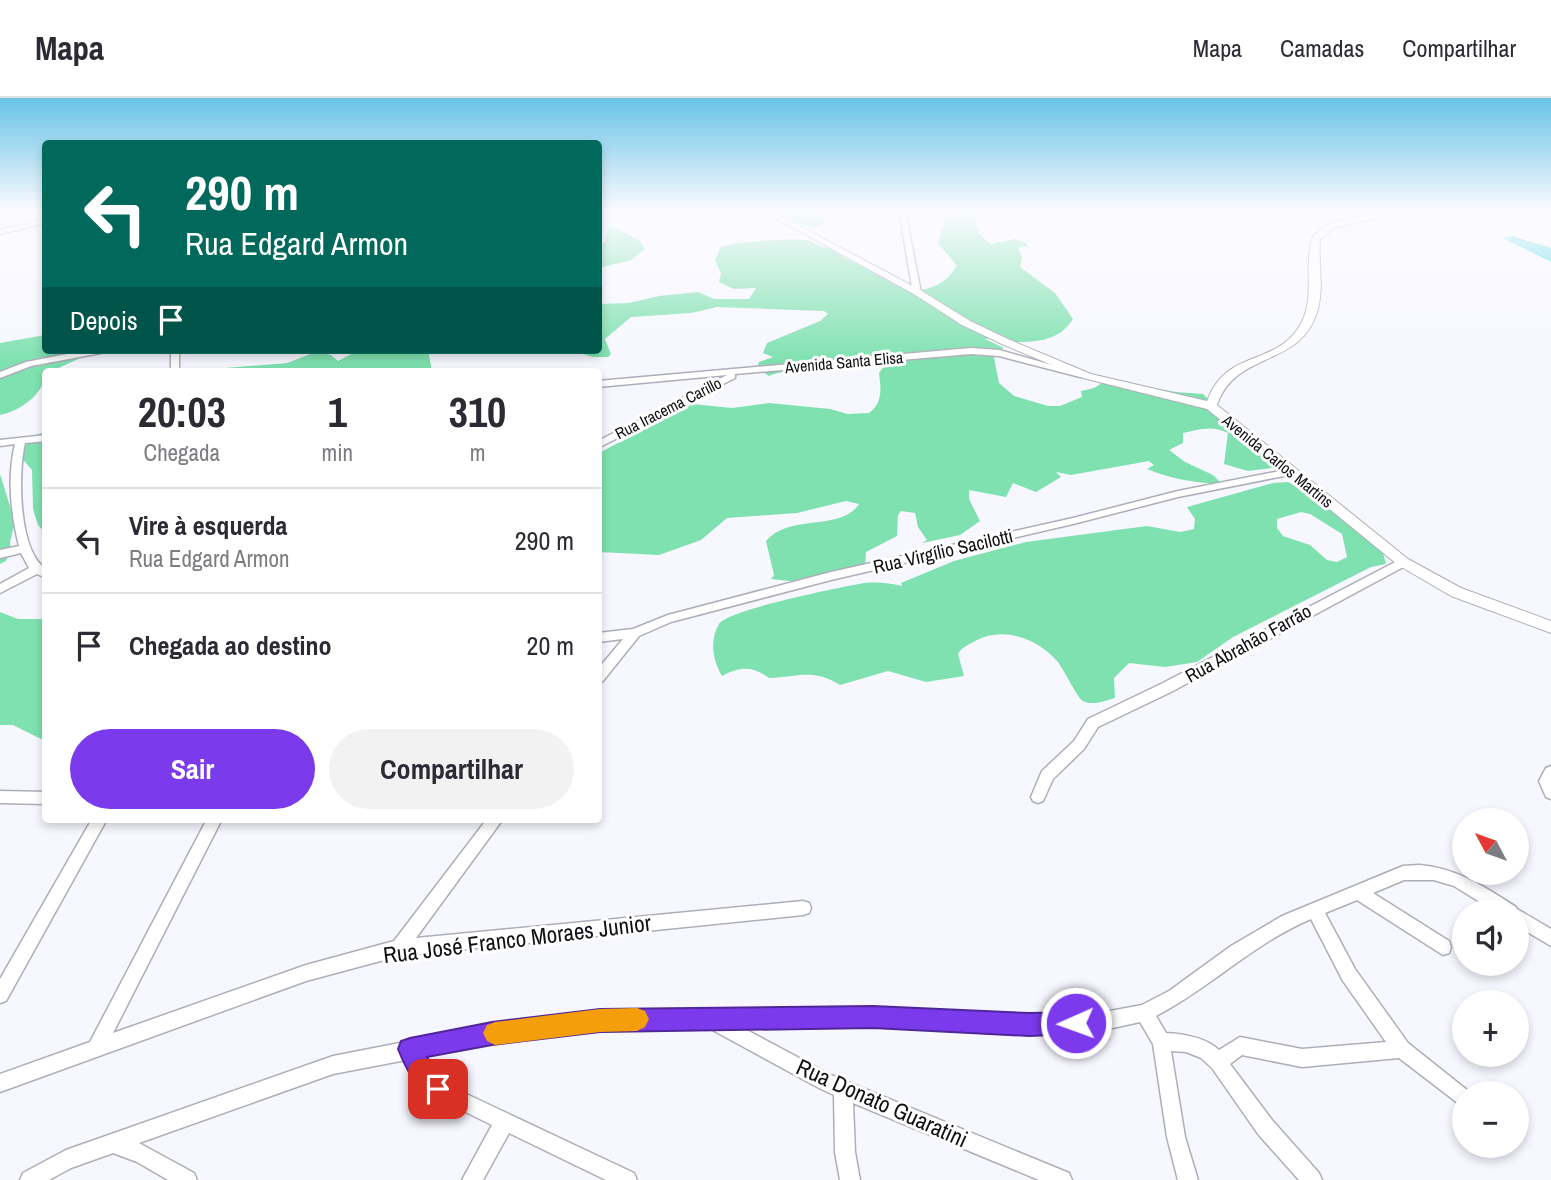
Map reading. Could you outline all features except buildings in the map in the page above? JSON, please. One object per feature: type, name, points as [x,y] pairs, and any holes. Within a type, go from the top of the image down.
[{"type":"street","name":"Avenida Carlos Martins","points":[[861,261],[918,292],[965,323],[1087,376],[1211,406],[1403,562],[1456,592],[1551,627]]},
{"type":"street","points":[[912,261],[918,292]]},
{"type":"street","points":[[1211,406],[1225,379],[1244,365],[1289,347],[1309,321],[1313,306],[1315,261]]},
{"type":"street","name":"Avenida Santa Elisa","points":[[602,384],[985,351],[1087,376]]},
{"type":"street","points":[[0,375],[29,364],[80,354]]},
{"type":"street","name":"Rua Iracema Carillo","points":[[602,443],[738,372]]},
{"type":"street","points":[[0,443],[42,438]]},
{"type":"street","points":[[0,589],[41,571],[26,548],[16,486],[16,453],[21,440]]},
{"type":"street","name":"Rua Virgílio Sacilotti","points":[[602,638],[635,634],[668,619],[831,576],[1073,522],[1178,494],[1290,472]]},
{"type":"street","points":[[0,554],[26,548]]},
{"type":"street","name":"Rua Abrahão Farrão","points":[[1038,797],[1047,775],[1079,745],[1093,723],[1166,688],[1403,562]]},
{"type":"street","points":[[602,673],[635,634]]},
{"type":"street","points":[[1551,772],[1546,782],[1551,793]]},
{"type":"street","points":[[0,797],[42,798]]},
{"type":"street","points":[[0,995],[98,823]]},
{"type":"street","points":[[96,1049],[213,823]]},
{"type":"street","points":[[399,948],[493,823]]},
{"type":"street","points":[[30,1180],[66,1160],[333,1065],[410,1049],[492,1034],[600,1020],[873,1017],[1029,1024],[1099,1022],[1144,1013],[1175,997],[1266,933],[1314,909],[1404,873],[1420,870],[1448,874],[1489,899]]},
{"type":"street","points":[[1360,892],[1443,947]]},
{"type":"street","name":"Rua José Franco Moraes Junior","points":[[0,1083],[306,973],[399,948],[803,908]]},
{"type":"street","points":[[1314,909],[1349,975],[1402,1049],[1452,1088]]},
{"type":"street","points":[[1529,924],[1551,938]]},
{"type":"street","points":[[1144,1013],[1161,1041],[1176,1137],[1188,1180]]},
{"type":"street","name":"Rua Donato Guaratini","points":[[707,1018],[843,1089],[1062,1180]]},
{"type":"street","points":[[1161,1041],[1197,1046],[1218,1062],[1265,1127],[1312,1180]]},
{"type":"street","points":[[1218,1062],[1233,1049],[1247,1046],[1284,1057],[1302,1058],[1402,1049]]},
{"type":"street","points":[[410,1049],[421,1071],[438,1089],[627,1180]]},
{"type":"street","points":[[843,1089],[845,1152],[850,1180]]},
{"type":"street","points":[[472,1180],[505,1121]]},
{"type":"street","points":[[114,1144],[142,1154],[187,1180]]},
{"type":"green space","points":[[602,261],[625,261],[602,267]]},
{"type":"green space","points":[[716,261],[852,261],[913,292],[933,287],[957,266],[953,261],[1021,261],[1020,267],[1055,293],[1073,319],[1061,332],[1047,339],[1013,342],[985,339],[1004,348],[993,353],[999,383],[1014,396],[1048,406],[1060,406],[1082,397],[1081,391],[1094,388],[1107,380],[1203,394],[1279,467],[1248,471],[1224,464],[1228,433],[1211,428],[1183,433],[1183,443],[1169,450],[1185,462],[1213,475],[1222,484],[1165,475],[1147,469],[1154,465],[1149,461],[1071,475],[1056,472],[1061,477],[1036,492],[1013,483],[1006,497],[969,490],[969,499],[980,521],[960,535],[922,543],[927,540],[918,527],[915,513],[901,511],[898,515],[897,536],[866,552],[865,566],[798,582],[771,579],[774,575],[766,541],[788,527],[840,518],[859,504],[846,501],[797,513],[727,518],[701,540],[659,555],[602,552],[602,451],[692,404],[732,408],[769,403],[830,409],[848,414],[869,413],[879,400],[879,373],[884,366],[827,366],[791,370],[769,376],[757,368],[759,362],[773,357],[763,353],[767,343],[820,321],[828,314],[824,311],[717,307],[691,313],[631,317],[605,339],[611,354],[608,357],[593,357],[583,354],[602,354],[602,304],[629,303],[659,296],[698,292],[714,299],[749,299],[756,288],[734,289],[719,282],[721,273]]},
{"type":"green space","points":[[42,336],[42,354],[87,355],[59,368],[42,368],[42,385],[36,394],[15,410],[0,415],[0,343]]},
{"type":"green space","points":[[311,354],[331,355],[338,361],[351,354],[429,354],[431,368],[226,368],[287,363]]},
{"type":"green space","points":[[42,433],[42,530],[33,509],[32,470],[19,455],[33,436]]},
{"type":"green space","points":[[0,474],[15,522],[10,542],[11,550],[6,561],[0,564]]},
{"type":"green space","points":[[1288,482],[1319,498],[1383,553],[1386,564],[1371,567],[1233,637],[1197,662],[1165,667],[1129,663],[1114,678],[1115,698],[1103,702],[1083,701],[1049,653],[1030,641],[1008,635],[986,637],[965,646],[958,654],[964,676],[926,682],[888,671],[840,685],[813,675],[769,678],[757,671],[746,669],[735,670],[722,676],[716,664],[713,644],[716,630],[726,618],[741,612],[864,583],[902,586],[901,583],[954,561],[1026,542],[1147,526],[1180,532],[1194,529],[1195,519],[1187,507],[1273,483]],"holes":[[[1301,512],[1310,514],[1342,534],[1347,557],[1337,562],[1327,560],[1310,545],[1283,536],[1277,528],[1277,519]]]},
{"type":"green space","points":[[0,612],[18,619],[42,619],[42,740],[13,725],[0,725]]},
{"type":"slow traffic","points":[[495,1033],[600,1020],[637,1019]]},
{"type":"route","points":[[438,1089],[421,1071],[410,1049],[492,1034],[600,1020],[873,1017],[1029,1024],[1076,1023]]}]
